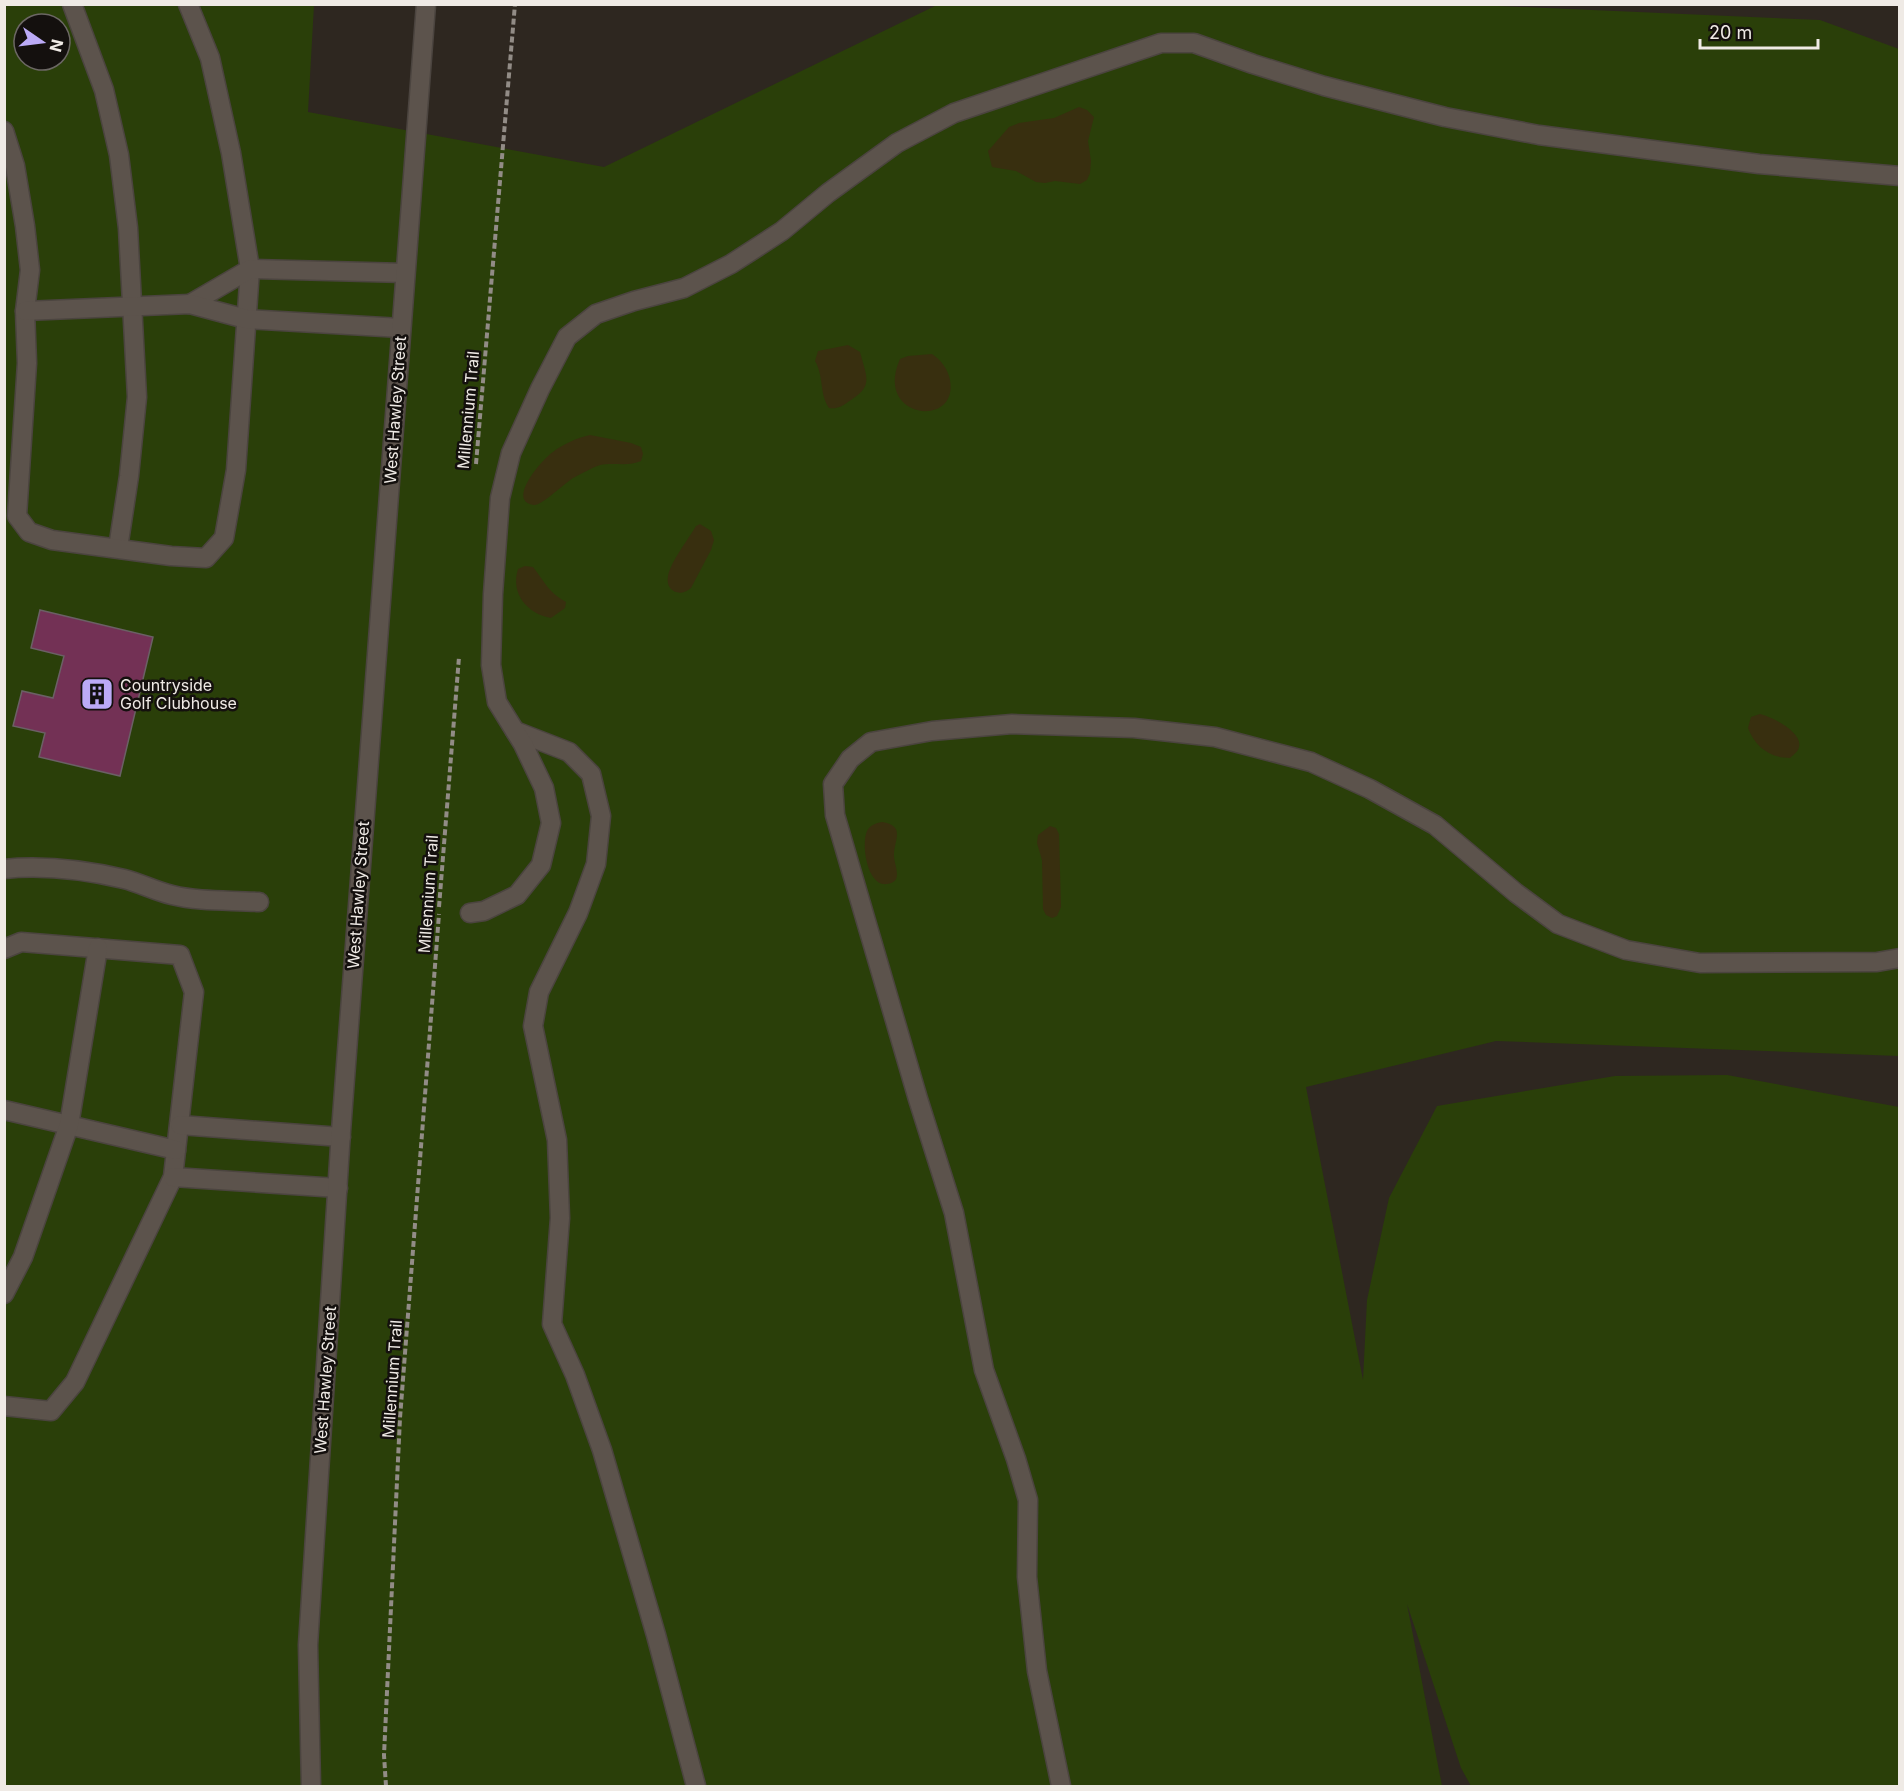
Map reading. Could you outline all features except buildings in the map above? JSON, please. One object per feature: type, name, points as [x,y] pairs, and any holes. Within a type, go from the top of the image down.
[{"type":"street","points":[[72,4],[104,90],[119,155],[128,228],[134,306],[137,397],[129,476],[118,548]]},
{"type":"street","points":[[4,131],[15,166],[30,270],[25,311],[27,363],[17,516],[29,532],[52,540],[171,556],[206,558],[224,538],[236,470],[250,269],[231,153],[210,58],[188,4]]},
{"type":"street","name":"West Hawley Street","points":[[311,1786],[308,1646],[350,999],[426,4]]},
{"type":"street","points":[[470,913],[484,911],[518,895],[541,865],[551,824],[544,788],[523,744],[497,702],[491,664],[493,594],[500,498],[511,453],[567,337],[596,314],[684,288],[731,264],[782,231],[828,193],[897,143],[954,113],[1161,43],[1194,43],[1324,86],[1445,117],[1539,135],[1758,164],[1899,176]]},
{"type":"street","points":[[190,304],[250,269],[405,273]]},
{"type":"street","points":[[25,311],[190,304],[246,320],[401,328]]},
{"type":"street","points":[[1061,1786],[1037,1671],[1027,1577],[1028,1500],[984,1370],[954,1213],[918,1099],[835,815],[833,784],[850,759],[872,742],[932,731],[1012,724],[1134,728],[1215,737],[1311,762],[1370,789],[1435,825],[1516,893],[1558,924],[1626,950],[1700,963],[1866,962],[1899,958]]},
{"type":"street","points":[[515,731],[569,752],[591,774],[601,816],[596,864],[578,913],[539,992],[534,1026],[557,1140],[560,1218],[552,1324],[575,1375],[602,1450],[656,1635],[696,1786]]},
{"type":"street","points":[[4,869],[23,867],[75,870],[124,879],[189,899],[259,902]]},
{"type":"street","points":[[4,949],[21,942],[180,955],[194,992],[173,1178],[75,1382],[51,1411],[4,1406]]},
{"type":"street","points":[[4,1294],[23,1257],[69,1125],[98,948]]},
{"type":"street","points":[[4,1110],[176,1150]]},
{"type":"street","points":[[180,1125],[341,1137]]},
{"type":"street","points":[[173,1178],[338,1188]]},
{"type":"path","name":"Millennium Trail","points":[[475,470],[515,4]]},
{"type":"path","name":"Millennium Trail","points":[[386,1786],[384,1755],[400,1418],[460,649]]},
{"type":"green space","points":[[1453,4],[1820,20],[1899,49],[1899,1056],[1496,1041],[1306,1087],[1363,1380],[1367,1300],[1389,1198],[1437,1106],[1615,1076],[1727,1075],[1899,1107],[1899,1786],[1471,1786],[1461,1768],[1407,1604],[1442,1786],[5,1786],[5,5],[314,5],[308,112],[604,167],[937,5]]},
{"type":"sand","points":[[1079,107],[1087,110],[1094,117],[1088,141],[1091,161],[1087,180],[1080,184],[1055,181],[1036,182],[1016,171],[992,167],[988,151],[1009,127],[1019,123],[1054,118]]},
{"type":"sand","points":[[848,345],[860,352],[866,375],[865,386],[862,391],[843,405],[829,408],[815,361],[818,351]]},
{"type":"sand","points":[[932,354],[948,372],[949,396],[942,406],[931,411],[918,410],[906,405],[898,394],[895,379],[900,359]]},
{"type":"sand","points":[[590,435],[641,447],[643,454],[641,461],[631,464],[600,465],[571,480],[538,504],[526,502],[523,496],[525,488],[542,462],[561,446]]},
{"type":"sand","points":[[700,524],[711,531],[714,540],[711,550],[691,588],[678,593],[669,586],[668,576],[676,557],[696,526]]},
{"type":"sand","points":[[525,566],[533,567],[551,590],[566,602],[565,608],[551,618],[528,607],[519,594],[516,578],[518,569]]},
{"type":"sand","points":[[1760,714],[1779,722],[1796,736],[1799,747],[1790,758],[1769,753],[1755,740],[1748,728],[1751,717]]},
{"type":"sand","points":[[882,822],[894,826],[897,834],[894,858],[897,876],[896,880],[887,884],[875,879],[870,872],[865,854],[867,831],[873,825]]},
{"type":"sand","points":[[1050,826],[1056,828],[1059,834],[1061,907],[1057,916],[1052,918],[1046,915],[1043,909],[1042,860],[1037,843],[1038,835]]},
{"type":"place","name":"Countryside Golf Clubhouse","points":[[97,694]]}]
